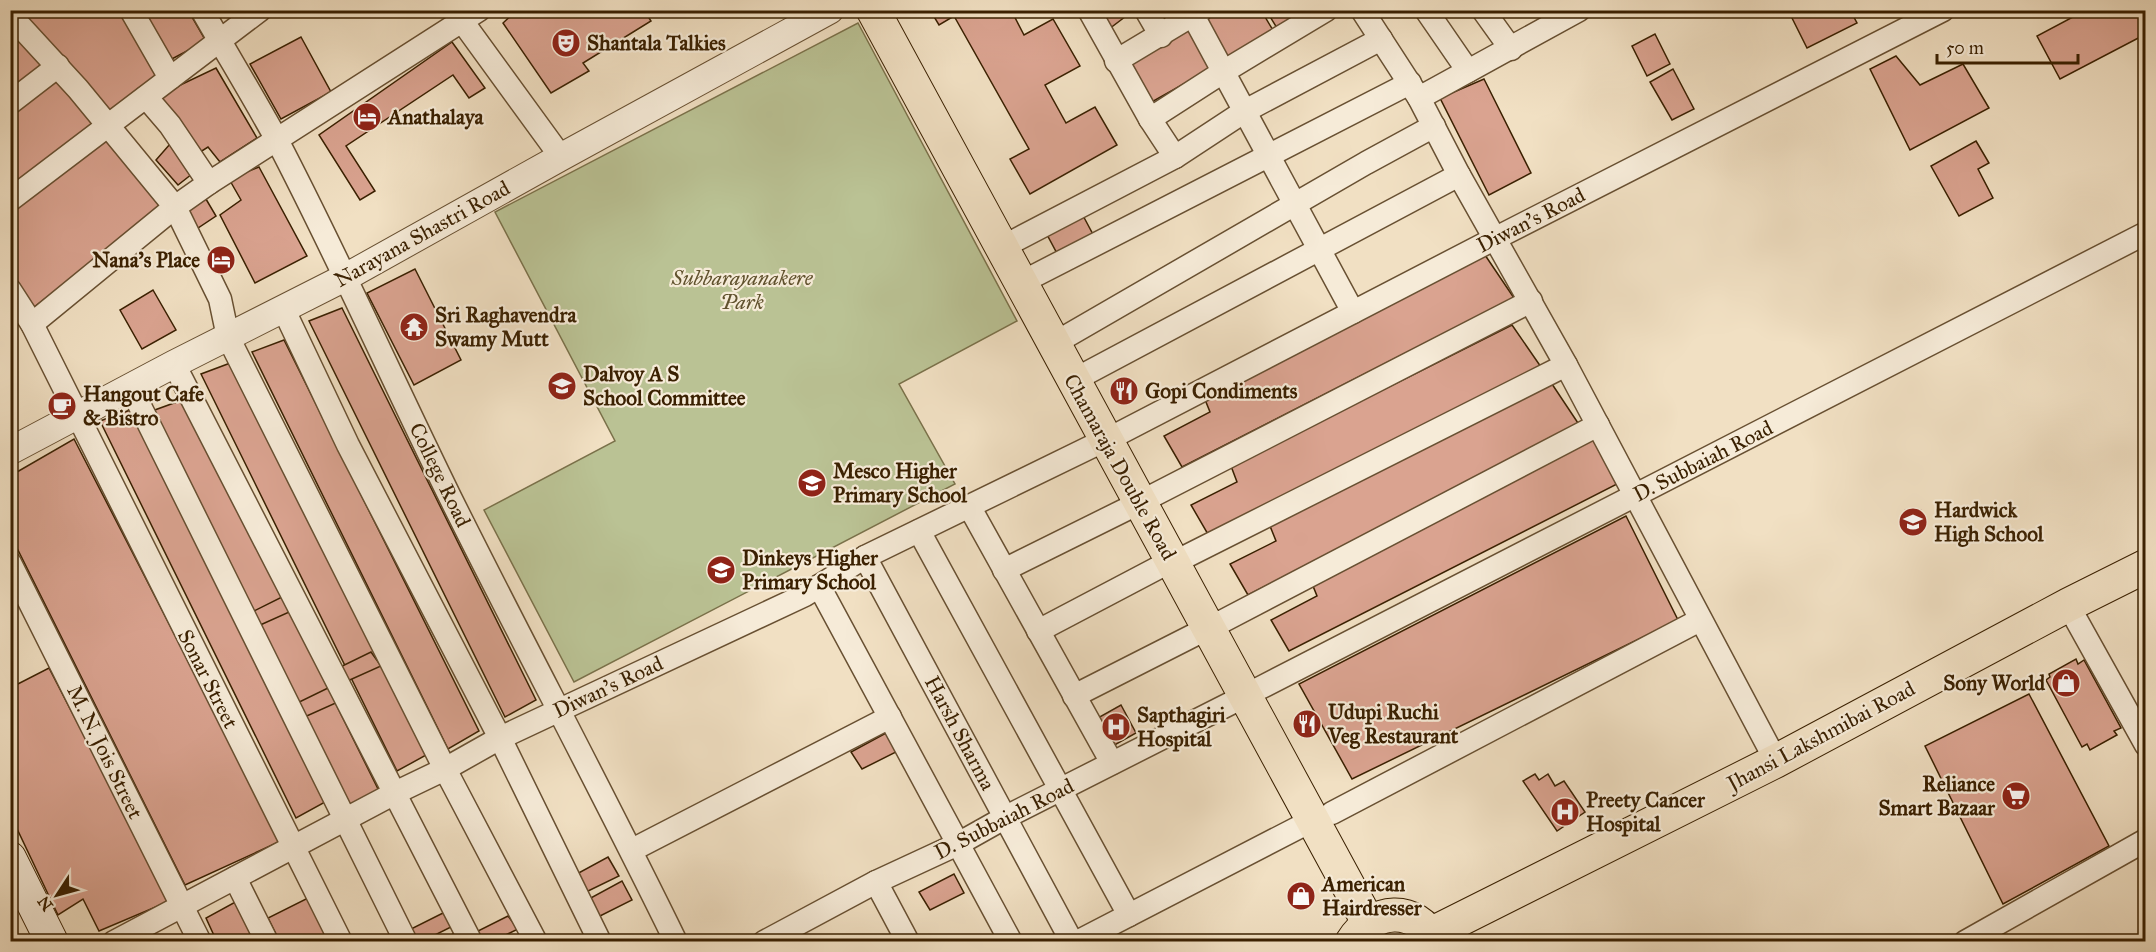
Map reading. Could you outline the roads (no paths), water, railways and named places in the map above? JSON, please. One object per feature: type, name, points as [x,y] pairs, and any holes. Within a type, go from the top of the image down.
[{"type":"main road","name":"Chamaraja Double Road","points":[[873,10],[1322,817],[1370,926]]},
{"type":"main road","name":"Chamaraja Double Road","points":[[890,10],[1087,373],[1112,436]]},
{"type":"main road","name":"Jhansi Lakshmibai Road","points":[[1433,938],[1776,761],[2145,566]]},
{"type":"main road","points":[[10,858],[52,942]]},
{"type":"main road","points":[[1370,926],[1401,915],[1412,918],[1423,925],[1433,938]]},
{"type":"street","points":[[131,10],[170,78]]},
{"type":"street","name":"College Road","points":[[202,10],[277,140],[346,277],[449,495],[558,711],[632,850],[676,942]]},
{"type":"street","points":[[10,200],[260,10]]},
{"type":"street","name":"Narayana Shastri Road","points":[[10,451],[174,364],[346,277],[830,10]]},
{"type":"street","points":[[1089,10],[1150,120],[1175,157]]},
{"type":"street","points":[[1146,10],[1161,36]]},
{"type":"street","points":[[1150,120],[1223,72],[1326,10]]},
{"type":"street","points":[[1362,10],[1415,90],[1494,239],[1566,365],[1776,761]]},
{"type":"street","points":[[1426,10],[1468,71]]},
{"type":"street","points":[[1483,10],[1511,49]]},
{"type":"street","points":[[1034,276],[1269,156],[1415,90],[1468,71],[1580,10]]},
{"type":"street","name":"Diwan's Road","points":[[114,942],[500,738],[819,586],[865,557],[1112,436],[1943,10]]},
{"type":"street","points":[[1116,61],[1161,36],[1195,12],[1223,72],[1353,312]]},
{"type":"street","points":[[32,324],[174,207],[465,14],[561,157]]},
{"type":"street","points":[[10,15],[58,66],[174,207],[220,299],[228,337],[445,769],[536,942]]},
{"type":"street","points":[[1014,241],[1175,157],[1245,111],[1382,39]]},
{"type":"street","points":[[10,103],[58,66]]},
{"type":"street","points":[[146,97],[170,126],[209,183]]},
{"type":"street","points":[[1067,336],[1434,126]]},
{"type":"street","points":[[1087,373],[1459,175]]},
{"type":"street","name":"D. Subbaiah Road","points":[[764,942],[802,933],[876,882],[958,844],[1006,817],[2145,233]]},
{"type":"street","name":"Sonar Street","points":[[10,290],[32,324],[340,942]]},
{"type":"street","points":[[1004,570],[1531,301]]},
{"type":"street","points":[[283,308],[348,445],[500,738],[600,942]]},
{"type":"street","points":[[174,364],[471,942]]},
{"type":"street","points":[[1038,631],[1566,365]]},
{"type":"street","points":[[131,388],[406,942]]},
{"type":"street","points":[[1074,696],[1598,425]]},
{"type":"street","points":[[969,506],[1112,763]]},
{"type":"street","points":[[919,531],[1129,915]]},
{"type":"street","name":"Harsh Sharma","points":[[865,557],[1072,942]]},
{"type":"street","name":"M. N. Jois Street","points":[[10,563],[200,942]]},
{"type":"street","points":[[819,586],[1011,942]]},
{"type":"street","points":[[2068,605],[2145,744]]},
{"type":"street","points":[[1077,942],[1701,620]]},
{"type":"street","points":[[632,850],[890,717]]},
{"type":"street","points":[[1965,942],[2145,840]]},
{"type":"street","points":[[235,878],[267,942]]},
{"type":"street","points":[[876,882],[908,942]]},
{"type":"place","name":"Shantala Talkies","points":[[566,43]]},
{"type":"place","name":"Anathalaya","points":[[367,117]]},
{"type":"place","name":"Nana's Place","points":[[221,260]]},
{"type":"place","name":"Sri Raghavendra Swamy Mutt","points":[[414,327]]},
{"type":"place","name":"Dalvoy A S School Committee","points":[[562,386]]},
{"type":"place","name":"Gopi Condiments","points":[[1124,391]]},
{"type":"place","name":"Hangout Cafe & Bistro","points":[[62,406]]},
{"type":"place","name":"Mesco Higher Primary School","points":[[812,483]]},
{"type":"place","name":"Hardwick High School","points":[[1913,522]]},
{"type":"place","name":"Dinkeys Higher Primary School","points":[[721,570]]},
{"type":"place","name":"Sony World","points":[[2066,683]]},
{"type":"place","name":"Udupi Ruchi Veg Restaurant","points":[[1307,724]]},
{"type":"place","name":"Sapthagiri Hospital","points":[[1116,727]]},
{"type":"place","name":"Reliance Smart Bazaar","points":[[2016,796]]},
{"type":"place","name":"Preety Cancer Hospital","points":[[1565,812]]},
{"type":"place","name":"American Hairdresser","points":[[1301,896]]},
{"type":"park label","name":"Subbarayanakere Park","points":[[742,290]]}]
